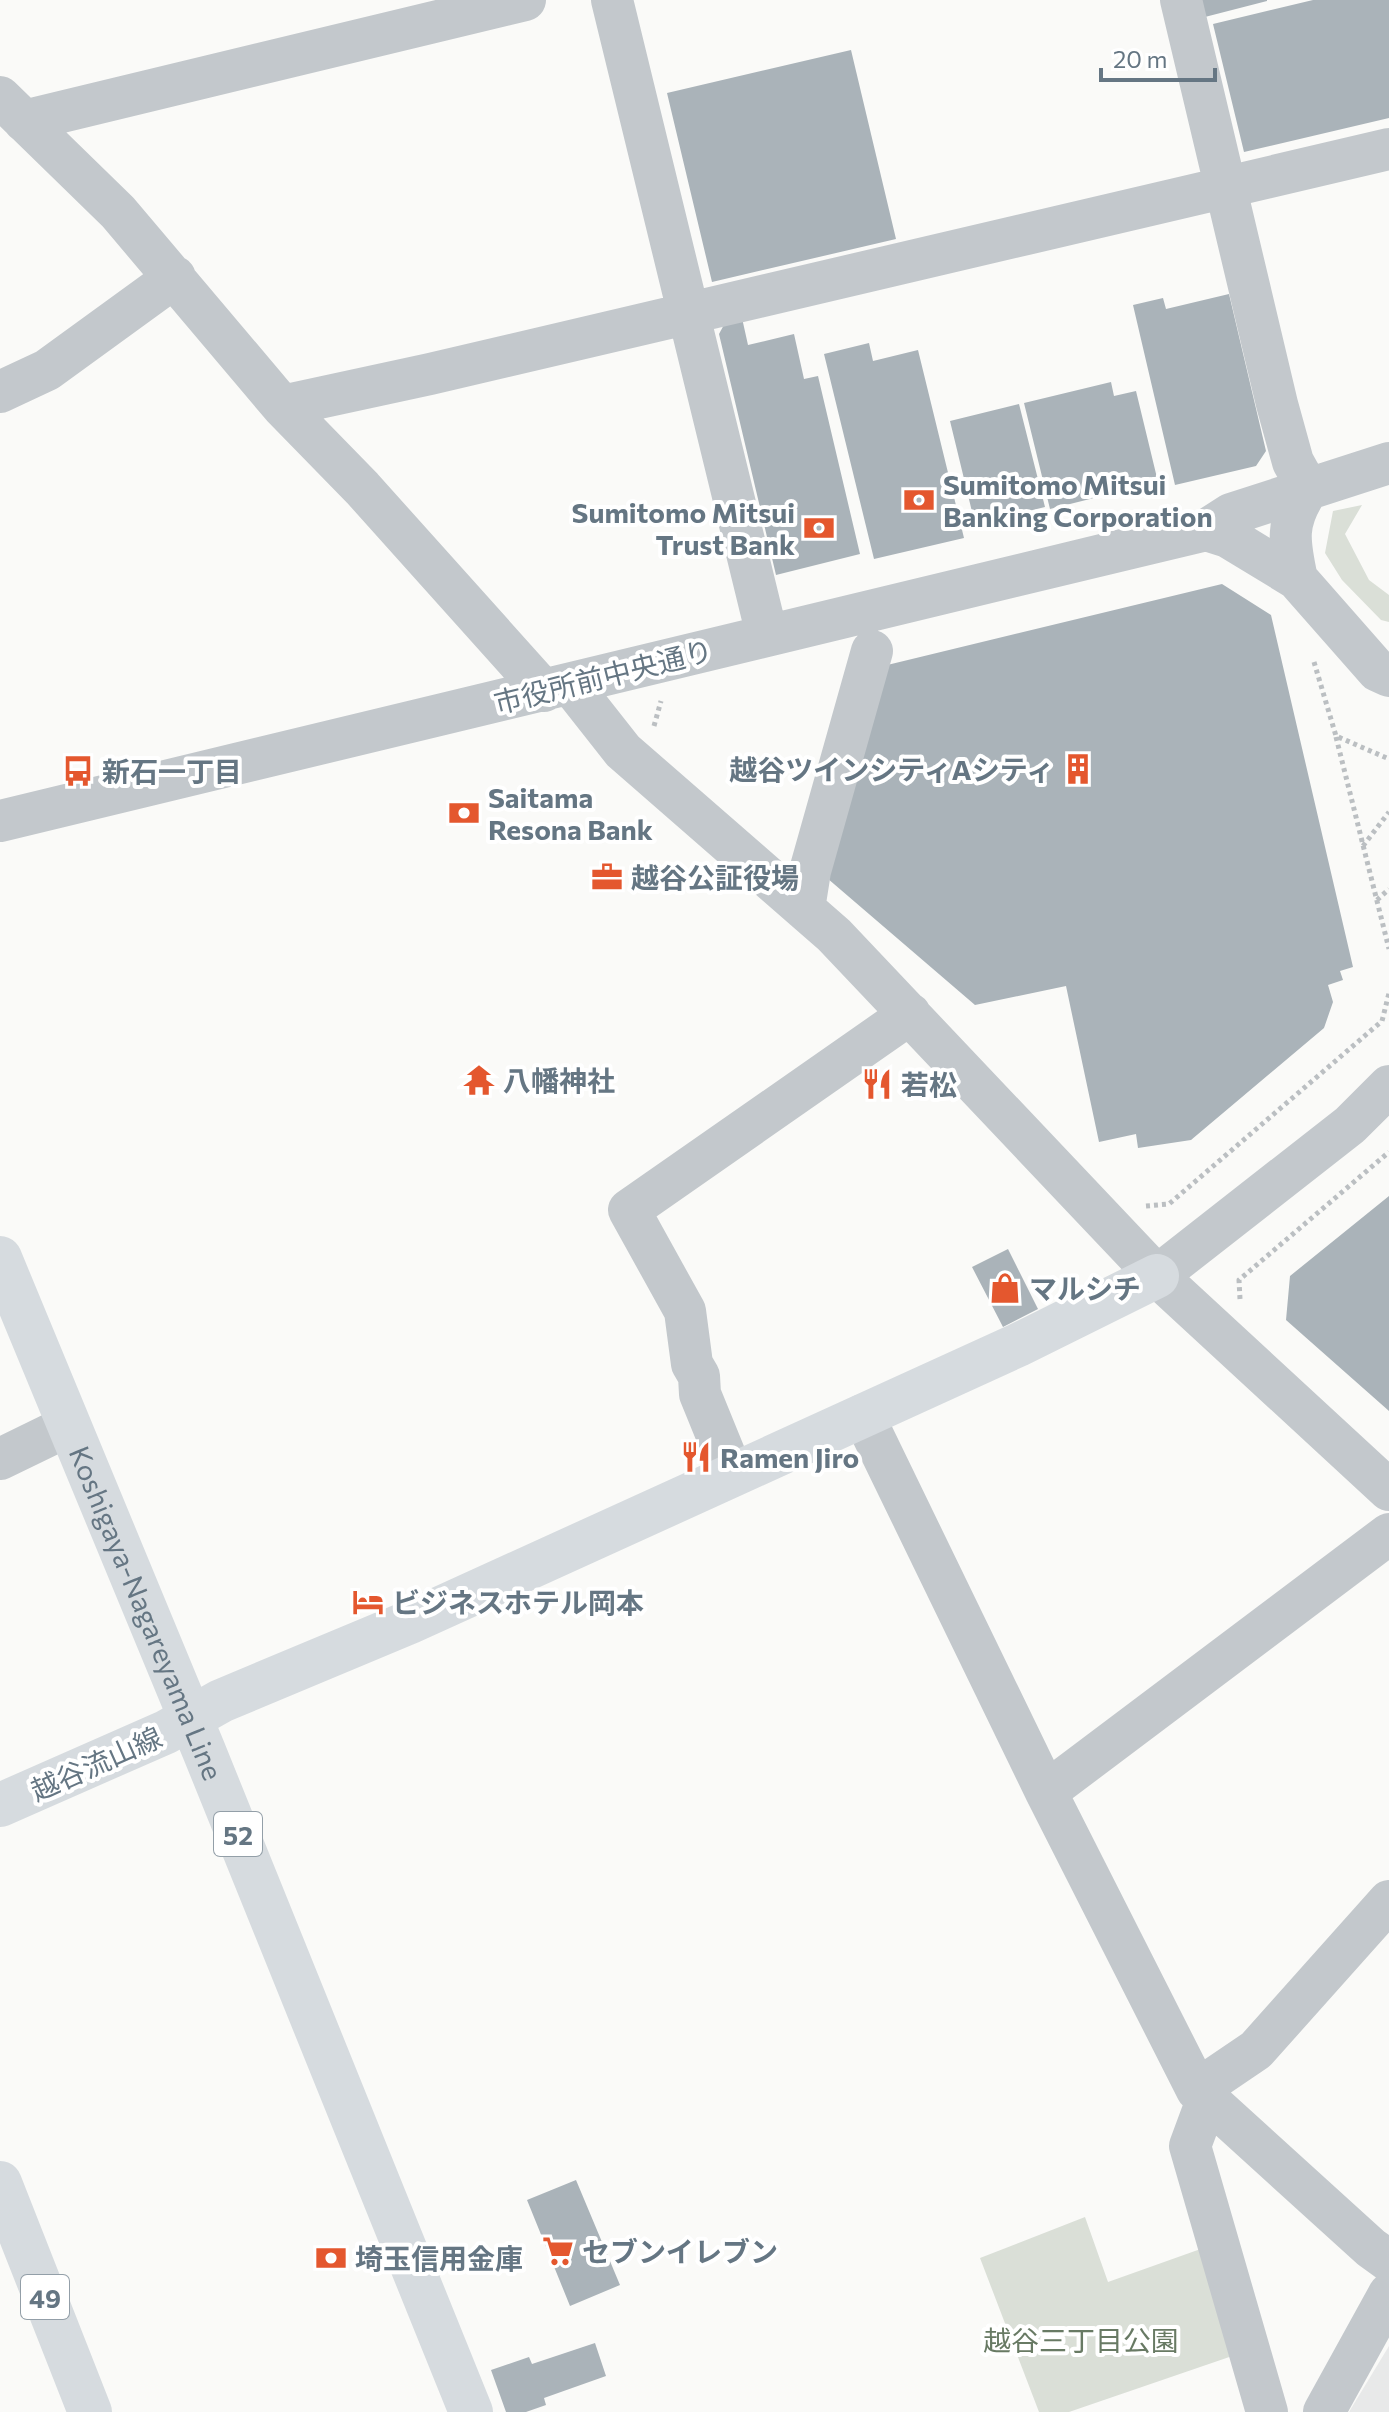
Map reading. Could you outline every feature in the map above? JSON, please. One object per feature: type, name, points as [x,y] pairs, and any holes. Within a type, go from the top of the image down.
[{"type":"main road","name":"Koshigaya-Nagareyama Line","points":[[0,1258],[191,1718],[471,2412]]},
{"type":"main road","name":"越谷流山線","points":[[0,1805],[166,1732],[221,1701],[410,1622],[1018,1345],[1157,1276]]},
{"type":"main road","name":"49","points":[[0,2183],[90,2412]]},
{"type":"street","points":[[12,109],[525,0]]},
{"type":"street","points":[[612,0],[767,635]]},
{"type":"street","points":[[1181,0],[1277,404],[1293,462],[1308,489],[1295,508],[1291,529],[1291,552],[1297,579]]},
{"type":"street","points":[[12,109],[118,212],[282,406],[558,688],[623,751],[834,935],[1157,1276],[1389,1490]]},
{"type":"street","points":[[282,406],[1389,149]]},
{"type":"street","points":[[0,392],[47,370],[175,277]]},
{"type":"street","name":"市役所前中央通り","points":[[0,821],[1206,530],[1231,514],[1389,463]]},
{"type":"street","points":[[1206,530],[1228,537],[1297,579],[1378,671],[1389,676]]},
{"type":"street","points":[[804,909],[810,871],[872,651]]},
{"type":"street","points":[[733,1475],[700,1394],[699,1376],[692,1364],[685,1311],[629,1210],[910,1014]]},
{"type":"street","points":[[1157,1276],[1350,1125],[1389,1088]]},
{"type":"street","points":[[863,1415],[1046,1792],[1202,2095],[1389,2261]]},
{"type":"street","points":[[0,1459],[68,1426]]},
{"type":"street","points":[[1046,1792],[1389,1534]]},
{"type":"street","points":[[1267,2412],[1190,2146],[1202,2095],[1256,2050],[1389,1901]]},
{"type":"street","points":[[1324,2412],[1389,2294]]},
{"type":"path","points":[[1313,657],[1389,949]]},
{"type":"path","points":[[663,735],[654,726],[660,701],[675,698]]},
{"type":"path","points":[[1336,736],[1389,759]]},
{"type":"path","points":[[1363,846],[1389,812]]},
{"type":"path","points":[[1377,900],[1389,889]]},
{"type":"path","points":[[1142,1206],[1169,1204],[1382,1021],[1389,993]]},
{"type":"path","points":[[1240,1299],[1239,1280],[1389,1152]]},
{"type":"shaded area","points":[[1389,2346],[1389,2412],[1349,2412]]},
{"type":"green space","points":[[1362,505],[1345,534],[1369,580],[1389,595],[1389,622],[1381,620],[1342,580],[1325,553],[1333,511]]},
{"type":"green space","name":"越谷三丁目公園","points":[[1085,2217],[1108,2282],[1209,2246],[1241,2353],[1069,2412],[1039,2412],[980,2258]]},
{"type":"building","points":[[1196,0],[1267,0],[1267,1],[1201,18]]},
{"type":"building","points":[[1313,0],[1389,0],[1389,118],[1244,152],[1213,24]]},
{"type":"building","points":[[851,50],[896,239],[712,282],[667,93]]},
{"type":"building","points":[[1229,294],[1266,451],[1256,466],[1175,485],[1133,305],[1163,298],[1166,309]]},
{"type":"building","points":[[742,318],[748,345],[794,334],[804,379],[818,376],[860,554],[776,575],[719,334],[726,321]]},
{"type":"building","points":[[869,343],[873,361],[918,350],[964,538],[874,559],[824,354]]},
{"type":"building","points":[[1111,382],[1114,396],[1136,391],[1158,482],[1050,509],[1024,403]]},
{"type":"building","points":[[1019,404],[1045,507],[975,524],[950,421]]},
{"type":"building","name":"越谷ツインシティAシティ","points":[[1222,584],[1271,615],[1353,967],[1340,971],[1343,980],[1328,985],[1333,1002],[1324,1028],[1191,1140],[1138,1148],[1136,1134],[1099,1142],[1066,986],[975,1005],[820,872],[879,667]]},
{"type":"building","points":[[1389,1196],[1389,1411],[1286,1320],[1290,1276]]},
{"type":"building","name":"マルシチ","points":[[1008,1249],[1038,1309],[1003,1327],[972,1267]]},
{"type":"building","points":[[576,2180],[620,2285],[570,2306],[527,2200]]},
{"type":"building","points":[[595,2343],[606,2376],[544,2398],[546,2405],[526,2412],[506,2412],[491,2370],[529,2357],[532,2364]]},
{"type":"place","name":"Sumitomo Mitsui Banking Corporation","points":[[919,500]]},
{"type":"place","name":"Sumitomo Mitsui Trust Bank","points":[[819,528]]},
{"type":"place","name":"越谷ツインシティAシティ","points":[[1078,769]]},
{"type":"place","name":"新石一丁目","points":[[78,771]]},
{"type":"place","name":"Saitama Resona Bank","points":[[464,813]]},
{"type":"place","name":"越谷公証役場","points":[[607,877]]},
{"type":"place","name":"八幡神社","points":[[479,1080]]},
{"type":"place","name":"若松","points":[[877,1084]]},
{"type":"place","name":"マルシチ","points":[[1005,1288]]},
{"type":"place","name":"Ramen Jiro","points":[[696,1457]]},
{"type":"place","name":"ビジネスホテル岡本","points":[[368,1602]]},
{"type":"place","name":"セブンイレブン","points":[[558,2251]]},
{"type":"place","name":"埼玉信用金庫","points":[[331,2258]]}]
